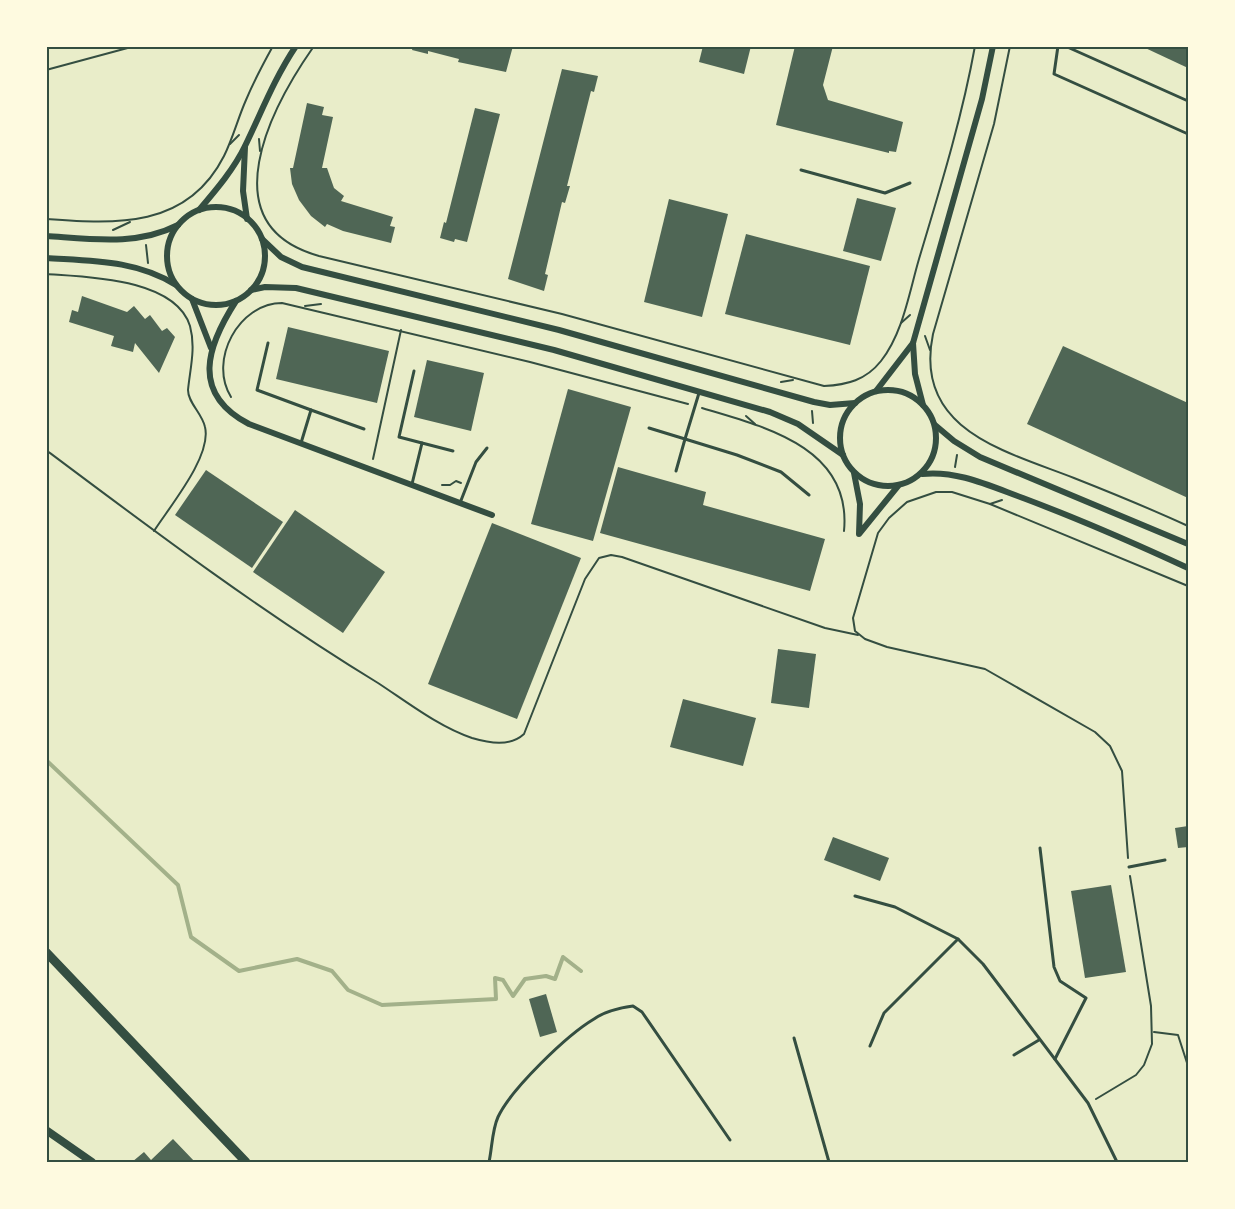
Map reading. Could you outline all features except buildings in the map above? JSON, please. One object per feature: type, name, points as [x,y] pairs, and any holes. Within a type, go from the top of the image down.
[{"type":"main road","points":[[46,952],[246,1162]]},
{"type":"street","points":[[46,236],[112,240],[145,238],[178,224],[198,210],[219,186],[245,146],[260,107],[296,46]]},
{"type":"street","points":[[993,46],[976,122],[913,344],[915,374],[923,405],[935,424],[962,447],[995,464],[1188,544]]},
{"type":"street","points":[[245,146],[243,191],[248,219],[262,239],[289,261],[559,330],[830,405],[855,403],[875,392],[913,344]]},
{"type":"street","points":[[198,210],[230,210],[248,219]]},
{"type":"street","points":[[177,285],[169,268],[168,251],[178,224]]},
{"type":"street","points":[[46,258],[117,263],[147,269],[177,285],[191,297],[207,304],[227,304],[236,301],[251,290],[262,274],[264,264],[262,239]]},
{"type":"street","points":[[251,290],[265,286],[284,287],[554,350],[770,412],[809,430],[843,455]]},
{"type":"street","points":[[191,297],[211,348]]},
{"type":"street","points":[[236,301],[211,348],[209,373],[215,390],[225,406],[249,424],[492,515]]},
{"type":"street","points":[[875,392],[897,391],[923,405]]},
{"type":"street","points":[[855,403],[843,422],[840,444],[843,455],[853,471],[861,478],[879,486],[898,486]]},
{"type":"street","points":[[922,474],[934,455],[935,424]]},
{"type":"street","points":[[853,471],[860,504],[859,534],[898,486],[922,474],[954,475],[1046,507],[1188,568]]},
{"type":"street","points":[[46,1130],[92,1162]]},
{"type":"lane","points":[[1058,46],[1054,74],[1188,134]]},
{"type":"lane","points":[[1065,46],[1188,101]]},
{"type":"lane","points":[[801,170],[885,193],[910,183]]},
{"type":"lane","points":[[268,343],[257,390],[364,429]]},
{"type":"lane","points":[[414,371],[399,437],[453,451]]},
{"type":"lane","points":[[676,471],[700,391]]},
{"type":"lane","points":[[301,443],[311,410]]},
{"type":"lane","points":[[649,428],[737,454],[781,472],[809,495]]},
{"type":"lane","points":[[412,484],[422,443]]},
{"type":"lane","points":[[460,503],[476,462],[487,448]]},
{"type":"lane","points":[[1040,848],[1054,967],[1060,981],[1086,998],[1054,1059]]},
{"type":"lane","points":[[1129,867],[1165,860]]},
{"type":"lane","points":[[855,896],[905,912],[958,939],[982,964],[1088,1104],[1117,1162]]},
{"type":"lane","points":[[870,1046],[884,1013],[958,939]]},
{"type":"lane","points":[[489,1162],[498,1118],[513,1095],[558,1047],[594,1018],[618,1008],[633,1006],[642,1012],[730,1140]]},
{"type":"lane","points":[[794,1038],[829,1162]]},
{"type":"lane","points":[[1014,1055],[1039,1040]]},
{"type":"path","points":[[46,70],[135,46]]},
{"type":"path","points":[[46,219],[132,221],[178,205],[207,179],[228,146],[246,99],[273,46]]},
{"type":"path","points":[[314,46],[275,113],[255,177],[256,191],[270,223],[297,246],[319,256],[562,314],[817,385],[849,383],[868,374],[885,355],[899,326],[936,202],[975,46]]},
{"type":"path","points":[[1010,46],[994,124],[930,350],[930,373],[935,392],[950,413],[972,433],[1014,455],[1188,526]]},
{"type":"path","points":[[207,179],[219,186]]},
{"type":"path","points":[[243,191],[256,191]]},
{"type":"path","points":[[141,287],[149,259],[145,238]]},
{"type":"path","points":[[289,261],[297,246]]},
{"type":"path","points":[[46,274],[118,279],[141,287],[177,309],[190,328],[193,357],[188,392],[206,428],[204,448],[154,531]]},
{"type":"path","points":[[282,303],[284,287]]},
{"type":"path","points":[[234,400],[226,388],[223,372],[226,353],[234,330],[244,316],[254,309],[282,303],[303,306],[695,406],[757,425],[800,446],[826,466],[838,485],[845,504],[844,531]]},
{"type":"path","points":[[363,456],[373,459],[401,330]]},
{"type":"path","points":[[800,446],[814,420],[812,411],[817,385]]},
{"type":"path","points":[[952,492],[956,458],[972,433]]},
{"type":"path","points":[[46,450],[154,531],[333,656],[456,731],[489,742],[513,741],[524,734],[585,579],[599,558],[610,555],[622,557],[825,628],[858,635],[922,657],[964,663],[985,669],[1095,732],[1110,746],[1119,760],[1122,771],[1129,867],[1154,1032],[1149,1055],[1136,1075],[1088,1104]]},
{"type":"path","points":[[439,484],[447,486],[456,481],[467,485]]},
{"type":"path","points":[[858,635],[853,627],[853,618],[878,532],[889,518],[907,502],[924,494],[952,492],[990,504],[1188,586]]},
{"type":"path","points":[[1154,1032],[1178,1035],[1188,1066]]},
{"type":"waterway","points":[[46,760],[178,885],[191,937],[239,971],[297,959],[332,971],[348,990],[382,1005],[496,999],[495,978],[503,980],[513,996],[525,979],[546,976],[555,979],[563,957],[581,971]]}]
